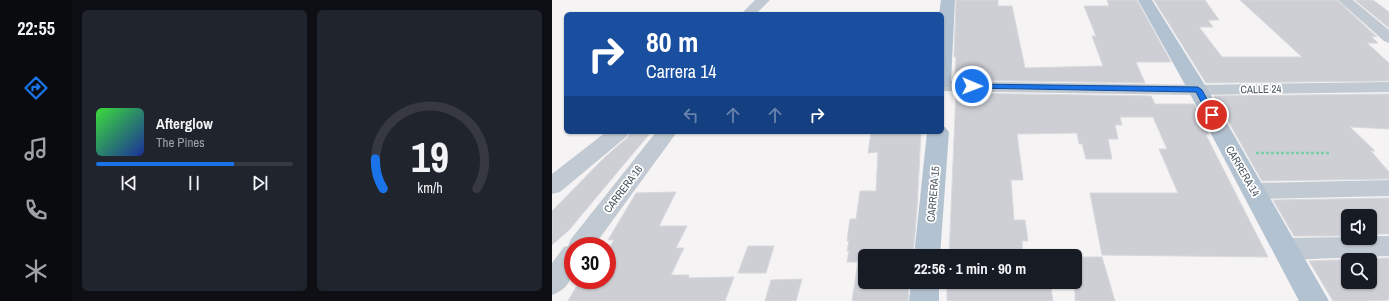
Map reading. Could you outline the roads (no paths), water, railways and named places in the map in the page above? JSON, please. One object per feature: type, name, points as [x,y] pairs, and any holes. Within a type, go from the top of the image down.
[{"type":"main road","points":[[944,55],[948,0]]},
{"type":"main road","name":"CARRERA 14","points":[[1145,0],[1255,191],[1314,301]]},
{"type":"main road","name":"CARRERA 15","points":[[928,249],[938,134]]},
{"type":"main road","points":[[924,301],[925,289]]},
{"type":"street","points":[[750,12],[763,0]]},
{"type":"street","points":[[1344,0],[1389,38]]},
{"type":"street","name":"CALLE 24","points":[[944,86],[1198,90],[1389,87]]},
{"type":"street","points":[[552,186],[617,134]]},
{"type":"street","name":"CARRERA 16","points":[[587,237],[665,134]]},
{"type":"street","points":[[1255,191],[1389,188]]},
{"type":"street","points":[[1285,249],[1389,246]]},
{"type":"street","points":[[552,282],[564,267]]}]
